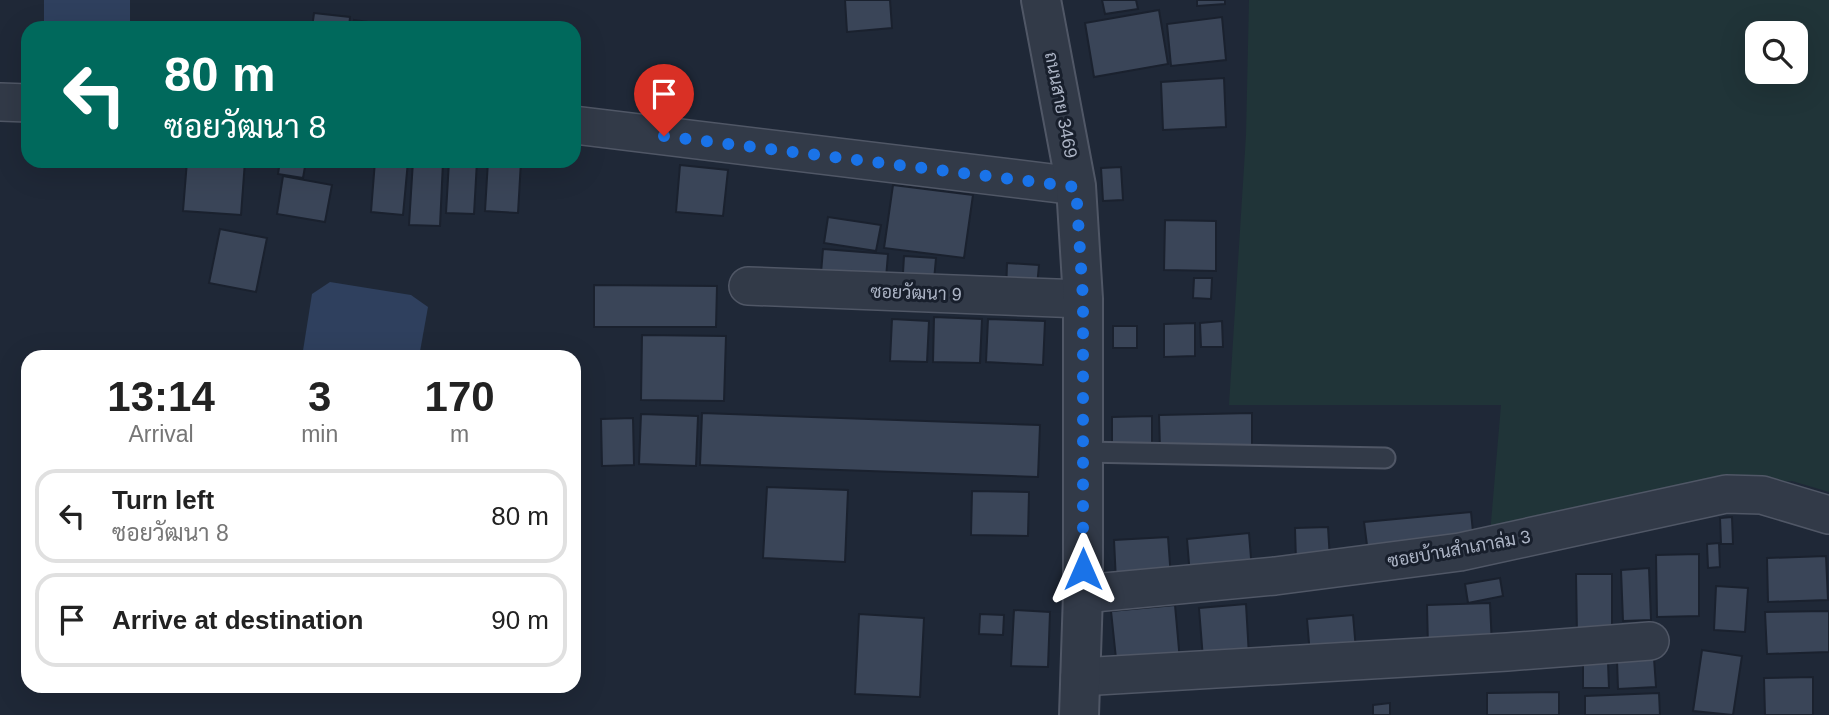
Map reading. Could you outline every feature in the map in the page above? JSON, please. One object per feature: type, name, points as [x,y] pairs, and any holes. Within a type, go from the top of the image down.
[{"type":"street","name":"ถนนสาย 3469","points":[[1041,0],[1076,187],[1083,299],[1083,594],[1079,715]]},
{"type":"street","points":[[0,102],[21,103]]},
{"type":"street","points":[[581,126],[1076,187]]},
{"type":"street","name":"ซอยวัฒนา 9","points":[[748,286],[1083,299]]},
{"type":"street","name":"ซอยบ้านสำเภาล่ม 3","points":[[1083,594],[1275,576],[1460,552],[1726,494],[1762,495],[1829,514]]},
{"type":"street","points":[[1080,677],[1650,641]]},
{"type":"lane","points":[[1084,453],[1385,458]]},
{"type":"green space","points":[[1249,0],[1829,0],[1829,492],[1792,481],[1712,489],[1490,534],[1501,405],[1229,405],[1246,135]]},
{"type":"water","points":[[44,0],[130,0],[130,21],[44,21]]},
{"type":"water","points":[[330,282],[411,295],[428,307],[420,350],[303,350],[312,294]]},
{"type":"building","points":[[845,0],[890,0],[892,28],[847,32]]},
{"type":"building","points":[[1102,0],[1136,0],[1138,9],[1105,14]]},
{"type":"building","points":[[1197,0],[1225,0],[1225,4],[1197,6]]},
{"type":"building","points":[[1159,10],[1168,64],[1094,77],[1085,23]]},
{"type":"building","points":[[314,13],[350,17],[350,21],[313,21]]},
{"type":"building","points":[[1222,17],[1226,60],[1171,66],[1167,24]]},
{"type":"building","points":[[1224,78],[1226,127],[1163,130],[1161,82]]},
{"type":"building","points":[[680,165],[728,170],[723,216],[676,212]]},
{"type":"building","points":[[1121,167],[1123,200],[1103,201],[1101,168]]},
{"type":"building","points":[[186,168],[244,168],[241,215],[183,211]]},
{"type":"building","points":[[279,168],[305,168],[303,178],[278,174]]},
{"type":"building","points":[[374,168],[407,168],[403,215],[371,212]]},
{"type":"building","points":[[413,168],[443,168],[440,226],[409,225]]},
{"type":"building","points":[[449,168],[477,168],[474,214],[446,213]]},
{"type":"building","points":[[488,168],[521,168],[518,213],[485,211]]},
{"type":"building","points":[[283,176],[332,185],[325,222],[277,214]]},
{"type":"building","points":[[893,185],[973,195],[964,258],[884,248]]},
{"type":"building","points":[[828,217],[881,225],[876,251],[824,243]]},
{"type":"building","points":[[1165,220],[1216,221],[1216,271],[1164,270]]},
{"type":"building","points":[[220,229],[267,238],[256,292],[209,283]]},
{"type":"building","points":[[823,249],[888,254],[885,290],[820,285]]},
{"type":"building","points":[[904,256],[936,258],[933,291],[902,290]]},
{"type":"building","points":[[1007,263],[1039,265],[1036,297],[1006,295]]},
{"type":"building","points":[[1194,278],[1212,278],[1211,299],[1193,298]]},
{"type":"building","points":[[594,285],[717,286],[716,327],[594,327]]},
{"type":"building","points":[[934,317],[982,319],[980,363],[933,362]]},
{"type":"building","points":[[892,319],[929,321],[927,362],[890,361]]},
{"type":"building","points":[[988,319],[1045,321],[1043,365],[986,362]]},
{"type":"building","points":[[1222,321],[1223,347],[1201,347],[1200,323]]},
{"type":"building","points":[[1195,323],[1195,356],[1164,357],[1164,324]]},
{"type":"building","points":[[1113,326],[1137,326],[1137,348],[1113,348]]},
{"type":"building","points":[[642,335],[726,336],[724,401],[641,400]]},
{"type":"building","points":[[702,413],[1040,425],[1038,477],[700,465]]},
{"type":"building","points":[[1252,413],[1252,449],[1160,450],[1159,415]]},
{"type":"building","points":[[641,414],[698,416],[696,466],[639,464]]},
{"type":"building","points":[[1152,416],[1152,450],[1112,451],[1112,417]]},
{"type":"building","points":[[633,418],[634,465],[602,466],[601,419]]},
{"type":"building","points":[[767,487],[848,490],[845,562],[763,558]]},
{"type":"building","points":[[972,491],[1029,492],[1028,536],[971,535]]},
{"type":"building","points":[[1471,512],[1474,542],[1368,553],[1364,522]]},
{"type":"building","points":[[1732,517],[1733,544],[1721,544],[1720,518]]},
{"type":"building","points":[[1328,527],[1330,560],[1296,562],[1295,528]]},
{"type":"building","points":[[1249,533],[1252,571],[1190,576],[1187,539]]},
{"type":"building","points":[[1168,537],[1171,578],[1116,581],[1114,540]]},
{"type":"building","points":[[1719,543],[1720,567],[1708,568],[1707,544]]},
{"type":"building","points":[[1699,554],[1699,616],[1657,617],[1656,555]]},
{"type":"building","points":[[1826,556],[1828,600],[1768,602],[1767,558]]},
{"type":"building","points":[[1649,568],[1651,620],[1623,621],[1621,570]]},
{"type":"building","points":[[1576,574],[1612,574],[1612,636],[1577,636]]},
{"type":"building","points":[[1500,578],[1503,596],[1468,603],[1465,584]]},
{"type":"building","points":[[1716,586],[1748,588],[1745,632],[1714,630]]},
{"type":"building","points":[[1490,603],[1492,646],[1428,648],[1427,605]]},
{"type":"building","points":[[1246,604],[1249,656],[1203,659],[1199,608]]},
{"type":"building","points":[[1175,605],[1180,661],[1117,668],[1111,611]]},
{"type":"building","points":[[1014,610],[1050,612],[1048,667],[1011,666]]},
{"type":"building","points":[[1829,611],[1829,652],[1767,654],[1765,612]]},
{"type":"building","points":[[859,614],[924,618],[920,697],[855,694]]},
{"type":"building","points":[[980,614],[1004,615],[1003,635],[979,634]]},
{"type":"building","points":[[1353,615],[1356,650],[1310,655],[1307,619]]},
{"type":"building","points":[[1702,650],[1742,656],[1733,715],[1693,711]]},
{"type":"building","points":[[1654,658],[1656,687],[1618,689],[1617,660]]},
{"type":"building","points":[[1608,662],[1609,688],[1583,688],[1583,663]]},
{"type":"building","points":[[1813,677],[1813,715],[1765,715],[1764,678]]},
{"type":"building","points":[[1559,692],[1559,715],[1487,715],[1487,693]]},
{"type":"building","points":[[1659,693],[1660,715],[1585,715],[1585,696]]},
{"type":"building","points":[[1390,703],[1390,715],[1373,715],[1373,705]]},
{"type":"route","points":[[664,136],[1076,187],[1083,299],[1083,569]]}]
